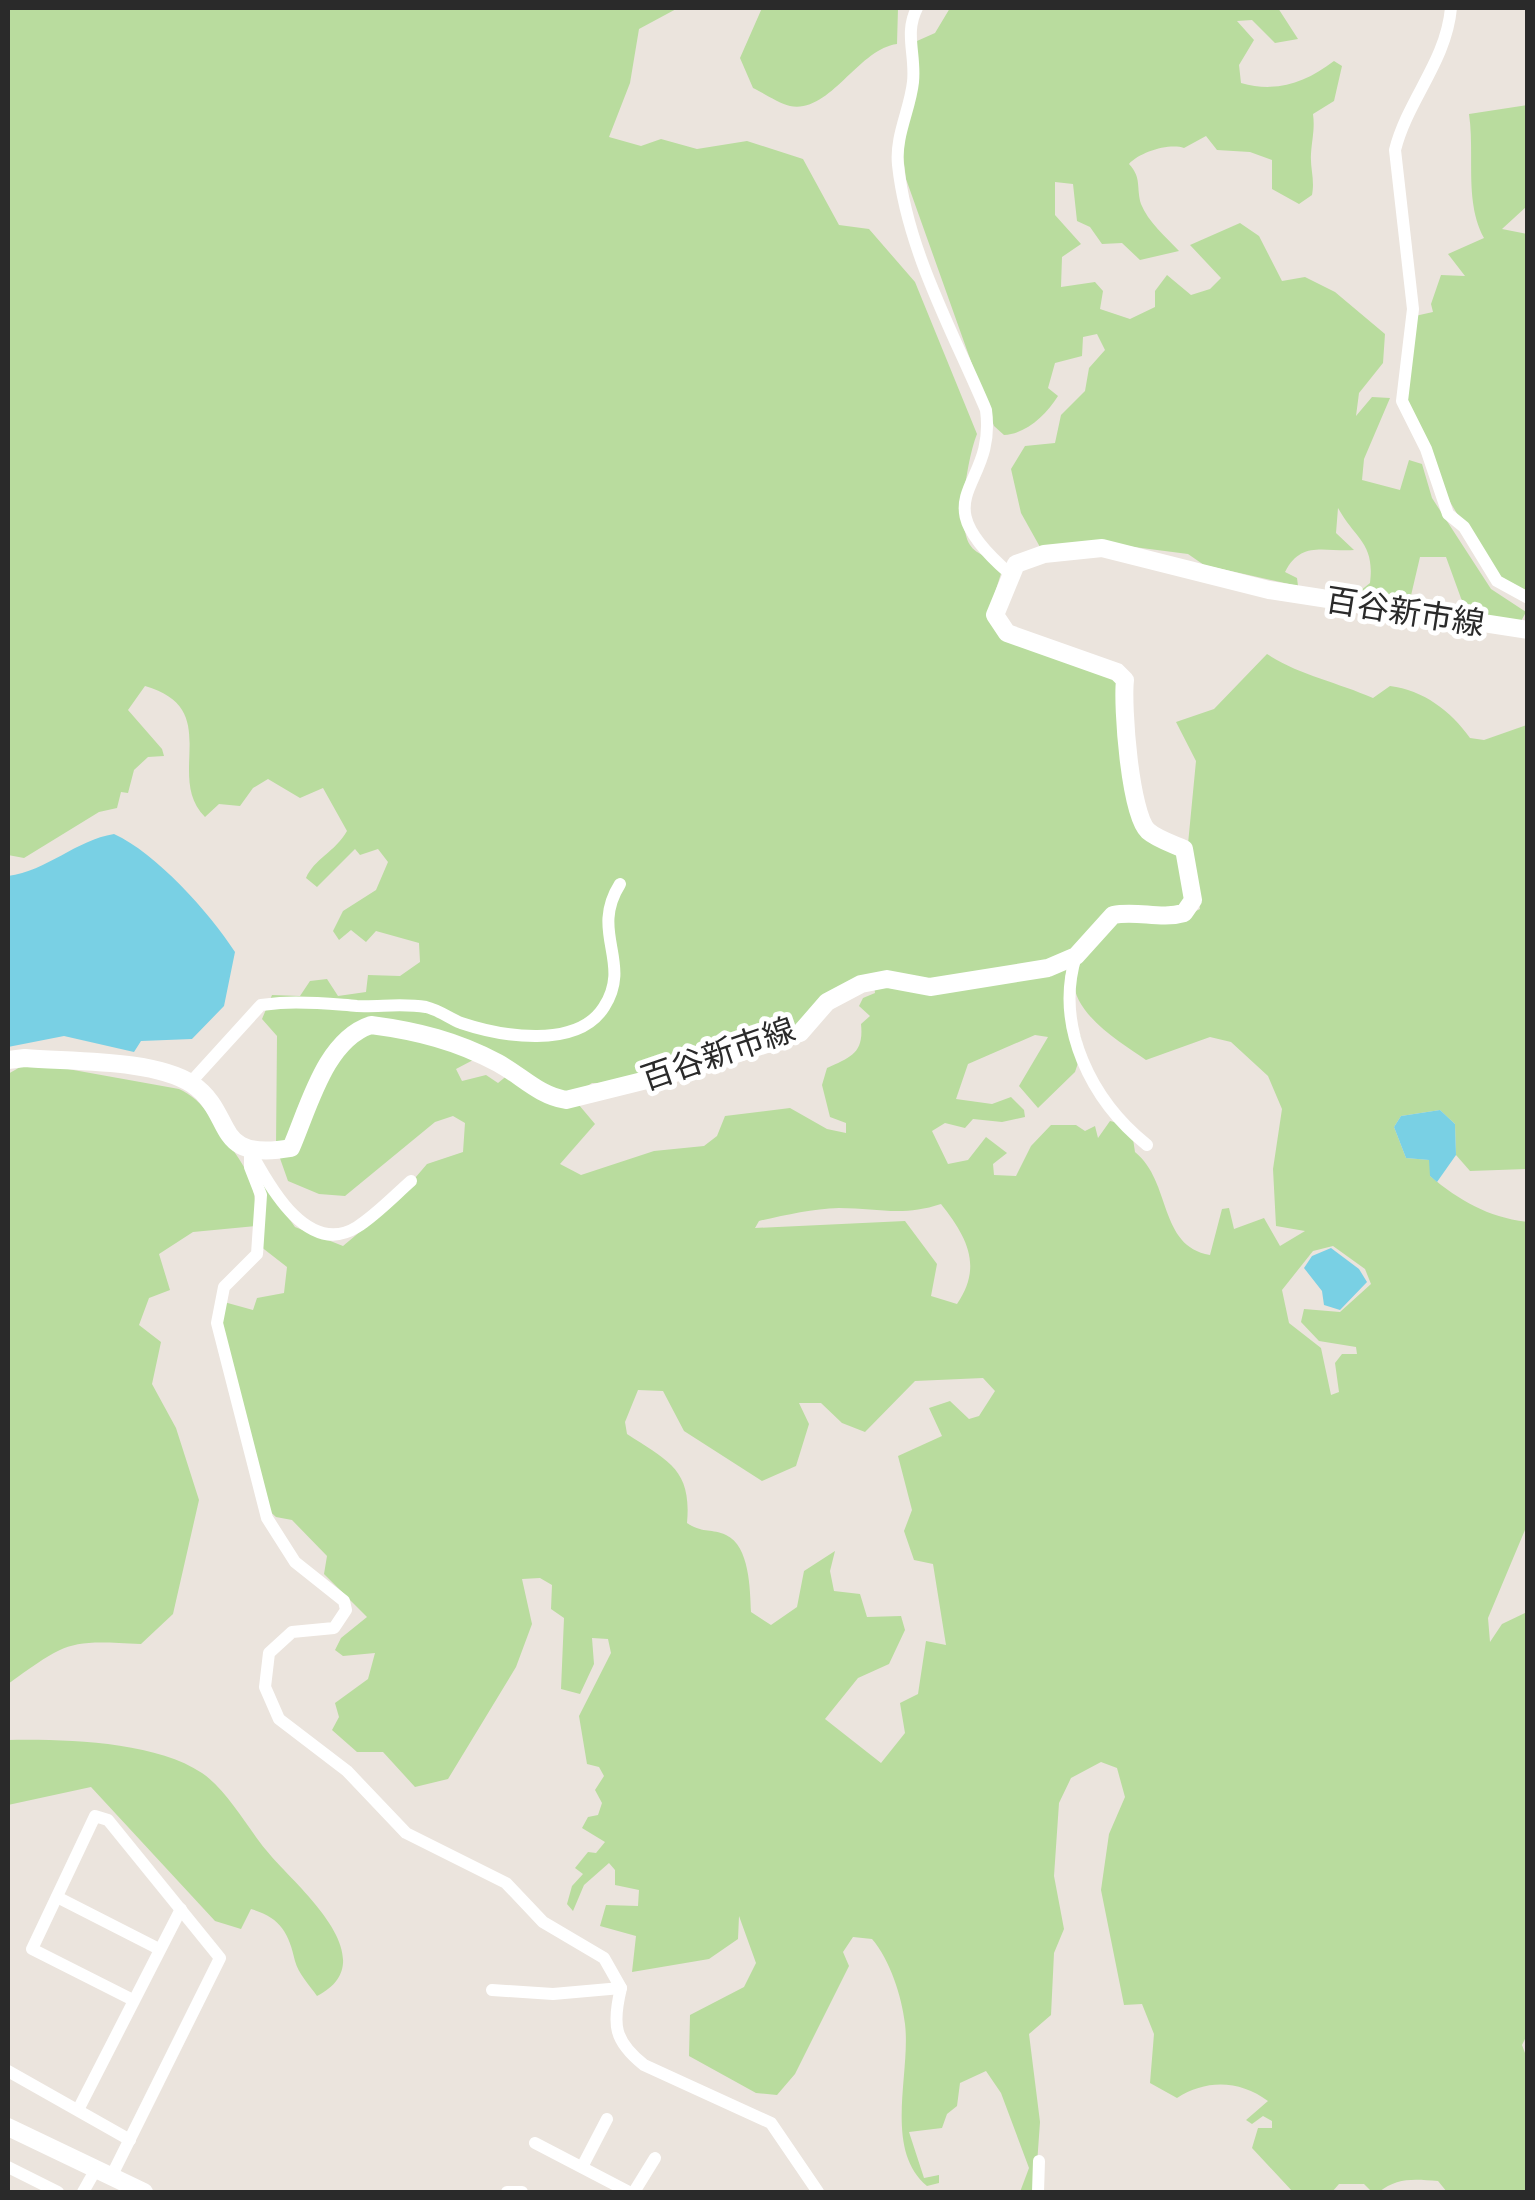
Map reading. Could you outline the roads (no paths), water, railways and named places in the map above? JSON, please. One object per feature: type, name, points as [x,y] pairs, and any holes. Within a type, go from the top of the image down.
[{"type":"main road","name":"百谷新市線","points":[[1009,572],[1016,564],[1044,554],[1102,548],[1268,590],[1528,630]]},
{"type":"main road","points":[[1009,572],[995,614],[998,626],[1007,633],[1118,672],[1125,680],[1127,749],[1140,818],[1148,830],[1184,849],[1192,900],[1184,913],[1164,919],[1150,914],[1113,914],[1076,956]]},
{"type":"main road","name":"百谷新市線","points":[[250,1149],[259,1154],[290,1148],[328,1060],[341,1042],[371,1025],[446,1038],[502,1065],[546,1096],[566,1100],[687,1070],[800,1033],[828,1002],[861,984],[887,979],[930,987],[965,983],[1048,968],[1076,956]]},
{"type":"main road","points":[[8,1060],[25,1058],[154,1070],[190,1083],[204,1096],[223,1129],[250,1149]]},
{"type":"main road","points":[[8,2128],[144,2192]]},
{"type":"street","points":[[917,8],[909,23],[914,80],[900,134],[898,164],[922,256],[986,410],[989,433],[983,458],[964,492],[964,508],[972,535],[1009,572]]},
{"type":"street","points":[[1451,8],[1438,62],[1402,126],[1396,150],[1413,310],[1402,401],[1426,449],[1448,514],[1464,527],[1497,581],[1528,598]]},
{"type":"street","points":[[190,1083],[261,1005],[280,1002],[400,1004],[427,1008],[459,1022],[499,1032],[543,1036],[566,1031],[601,1012],[614,991],[615,969],[605,919],[620,884]]},
{"type":"street","points":[[1076,956],[1070,989],[1085,1074],[1123,1126],[1146,1145]]},
{"type":"street","points":[[250,1149],[293,1218],[327,1233],[358,1227],[411,1181]]},
{"type":"street","points":[[250,1149],[250,1167],[262,1196],[257,1254],[224,1287],[217,1324],[267,1518],[295,1562],[344,1601],[346,1610],[334,1628],[292,1632],[278,1642],[265,1669],[268,1702],[279,1719],[347,1771],[406,1833],[506,1884],[542,1922],[604,1958],[621,1988],[614,2023],[616,2036],[627,2051],[660,2074],[771,2123],[818,2192]]},
{"type":"street","points":[[83,2192],[130,2140],[220,1958],[108,1820],[95,1816],[32,1950],[133,2000]]},
{"type":"street","points":[[57,1897],[160,1949]]},
{"type":"street","points":[[79,2108],[180,1909]]},
{"type":"street","points":[[492,1990],[553,1994],[621,1988]]},
{"type":"street","points":[[8,2071],[130,2140]]},
{"type":"street","points":[[582,2167],[607,2119]]},
{"type":"street","points":[[534,2143],[631,2192],[654,2158]]},
{"type":"street","points":[[1038,2192],[1039,2161]]},
{"type":"street","points":[[8,2167],[58,2192]]},
{"type":"street","points":[[508,2192],[522,2192]]},
{"type":"water","points":[[114,834],[147,855],[181,886],[235,952],[224,1006],[192,1039],[141,1041],[134,1052],[64,1036],[8,1047],[8,876]]},
{"type":"water","points":[[1440,1110],[1455,1124],[1456,1155],[1437,1182],[1430,1176],[1429,1160],[1406,1158],[1394,1127],[1401,1116]]},
{"type":"water","points":[[1331,1248],[1359,1269],[1367,1282],[1340,1310],[1324,1305],[1322,1291],[1304,1268],[1312,1256]]}]
